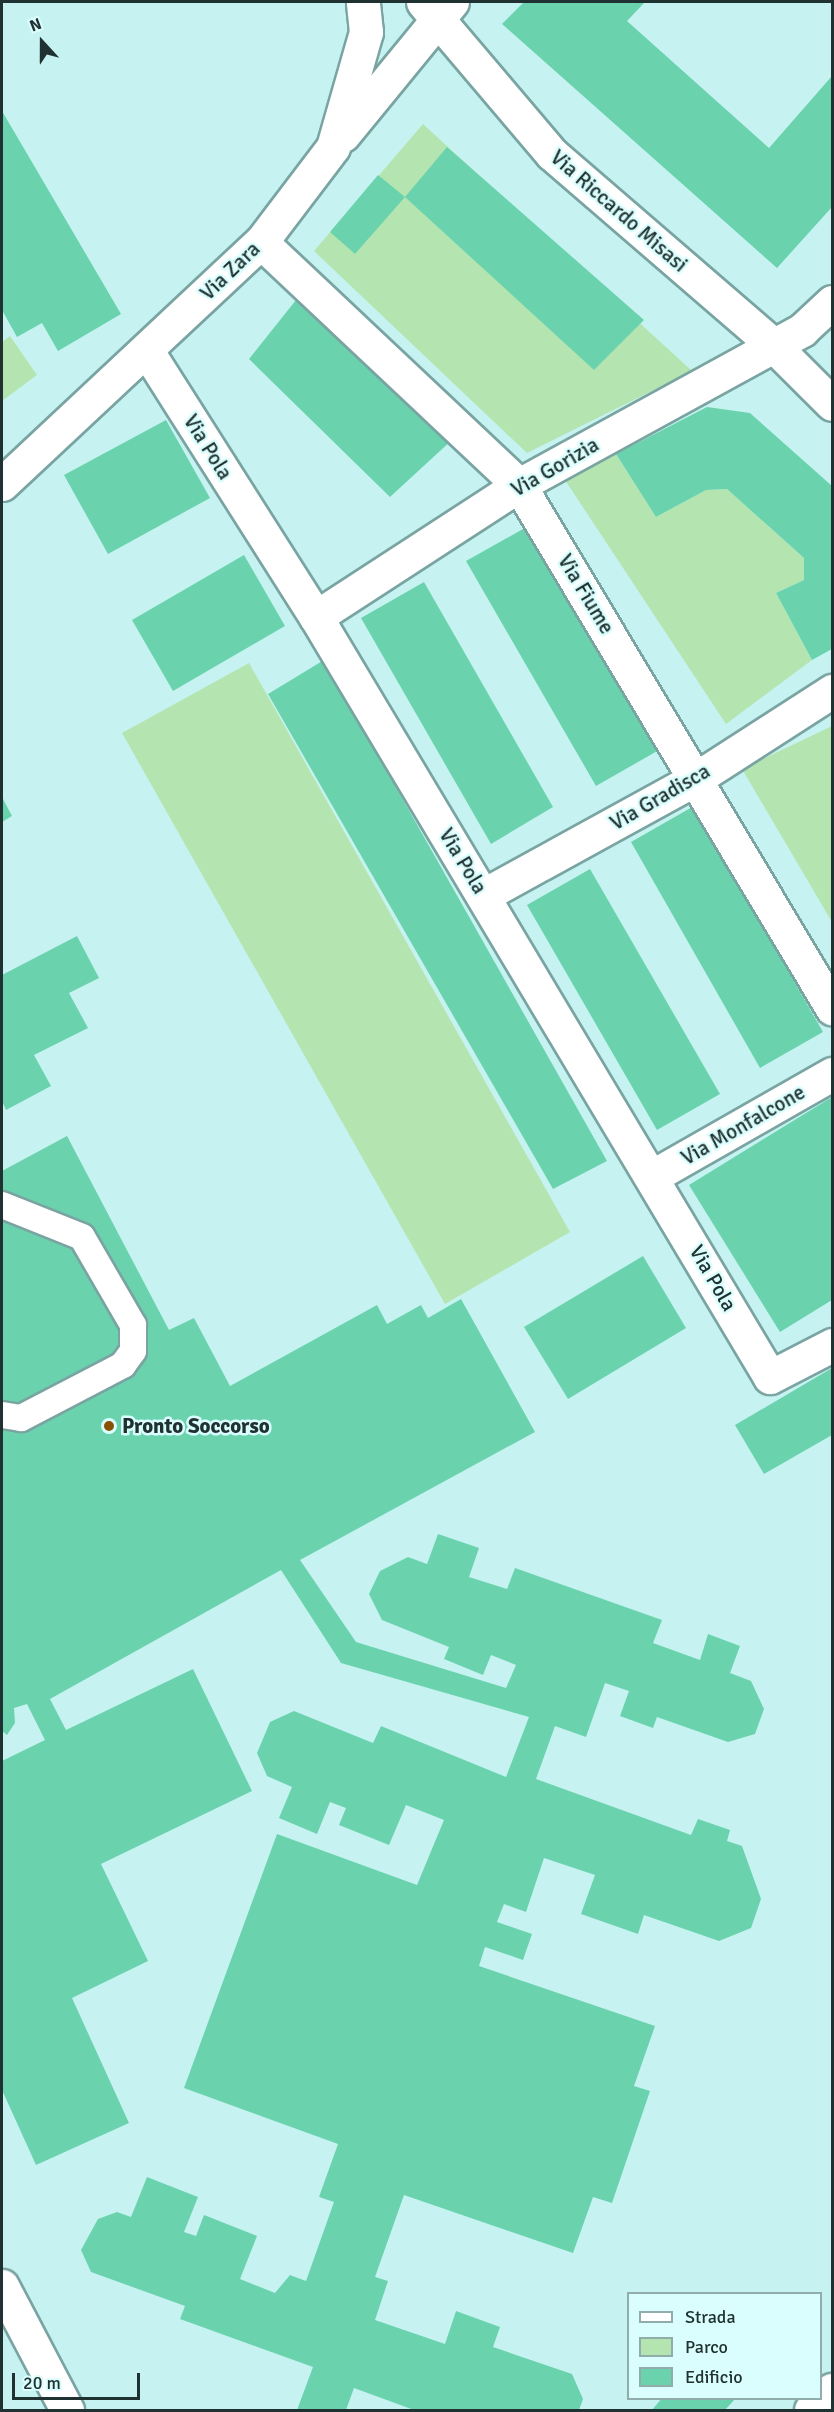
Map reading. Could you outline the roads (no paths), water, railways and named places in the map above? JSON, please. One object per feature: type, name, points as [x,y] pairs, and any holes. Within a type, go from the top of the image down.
[{"type":"street","name":"Via Zara","points":[[2,484],[147,351],[261,242],[333,147],[366,32],[363,2]]},
{"type":"street","points":[[333,147],[437,7]]},
{"type":"street","name":"Via Riccardo Misasi","points":[[437,7],[552,154],[773,345],[832,404]]},
{"type":"street","name":"Via Fiume","points":[[261,242],[519,485],[697,778],[832,1008]]},
{"type":"street","name":"Via Gorizia","points":[[316,617],[519,485],[802,330],[832,302]]},
{"type":"street","name":"Via Pola","points":[[147,351],[316,617],[653,1176],[770,1377],[832,1345]]},
{"type":"street","name":"Via Gradisca","points":[[484,895],[697,778],[832,691]]},
{"type":"street","name":"Via Monfalcone","points":[[653,1176],[832,1074]]},
{"type":"street","points":[[2,2286],[66,2410]]},
{"type":"lane","points":[[2,1205],[82,1237],[133,1326],[133,1350],[123,1365],[21,1418],[2,1415]]},
{"type":"place","name":"Pronto Soccorso","points":[[109,1426]]}]
